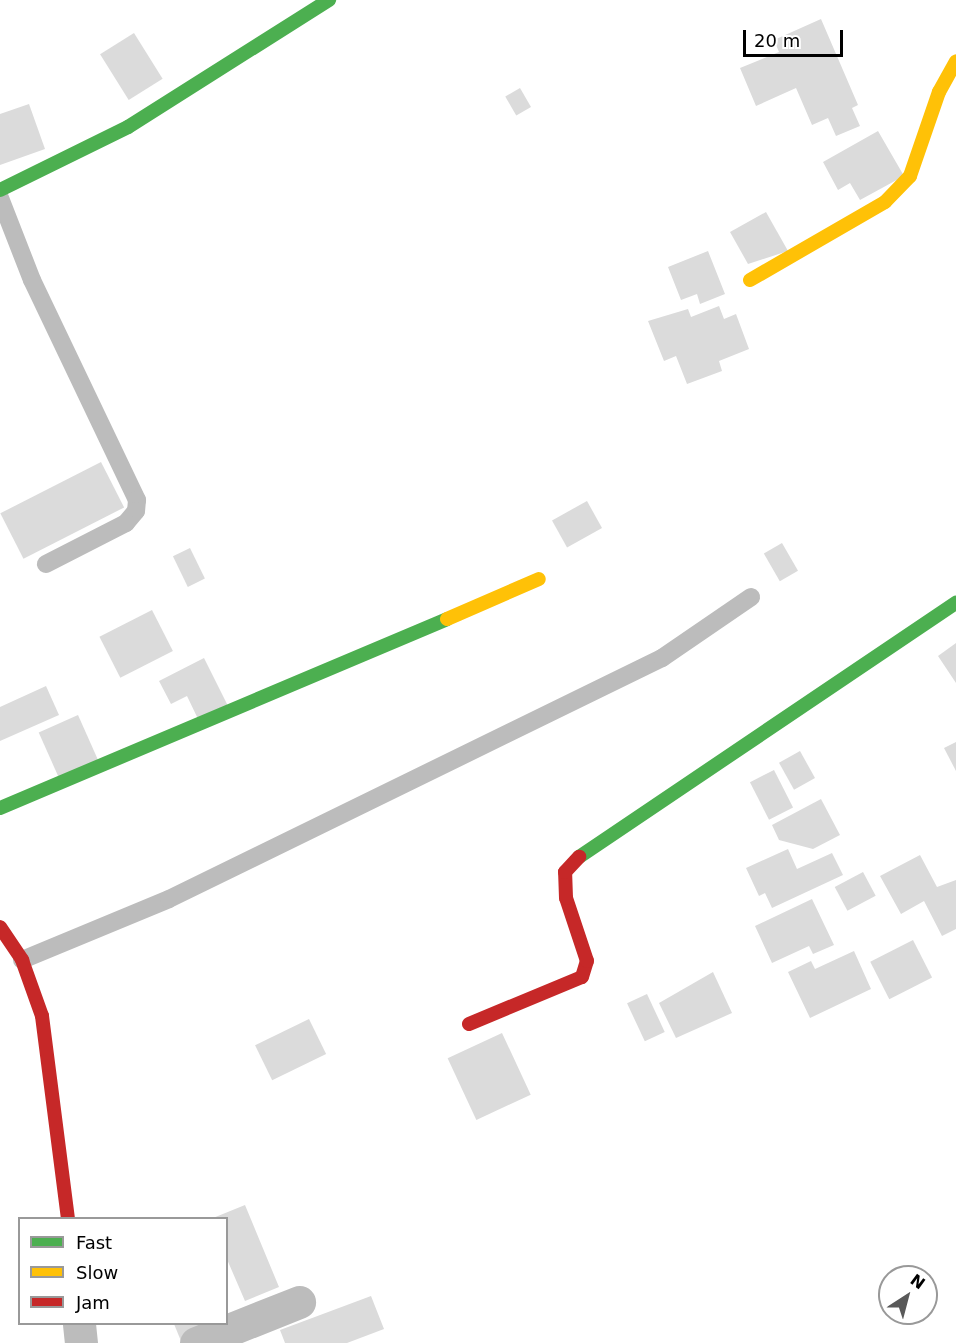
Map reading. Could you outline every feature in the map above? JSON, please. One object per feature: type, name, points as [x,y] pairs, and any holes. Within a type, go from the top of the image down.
[{"type":"street","points":[[0,190],[128,127],[329,0]]},
{"type":"street","points":[[750,280],[885,202],[910,176],[939,92],[956,61]]},
{"type":"street","points":[[0,808],[192,730],[539,579]]},
{"type":"street","points":[[469,1024],[582,977],[587,960],[566,898],[565,872],[587,849],[706,776],[956,603]]},
{"type":"street","points":[[0,927],[22,960],[42,1016],[53,1127],[68,1217]]},
{"type":"street","points":[[196,1343],[299,1302]]},
{"type":"street","points":[[79,1325],[81,1343]]},
{"type":"lane","points":[[0,198],[32,280],[137,500],[136,511],[126,523],[46,564]]},
{"type":"lane","points":[[22,960],[169,899],[662,658],[751,597]]},
{"type":"building","points":[[821,19],[858,105],[852,108],[860,126],[836,136],[828,118],[812,125],[796,88],[756,106],[740,68],[779,52],[774,40]]},
{"type":"building","points":[[134,33],[163,79],[129,100],[100,54]]},
{"type":"building","points":[[520,88],[531,107],[516,116],[505,96]]},
{"type":"building","points":[[29,104],[45,149],[0,165],[0,114]]},
{"type":"building","points":[[878,131],[904,176],[860,200],[850,183],[838,190],[823,162]]},
{"type":"building","points":[[766,212],[788,251],[748,264],[730,232]]},
{"type":"building","points":[[708,251],[725,294],[700,304],[697,294],[681,300],[668,267]]},
{"type":"building","points":[[719,306],[724,319],[736,314],[749,349],[719,361],[722,371],[687,384],[676,356],[664,361],[648,321],[688,309],[691,317]]},
{"type":"building","points":[[101,462],[124,507],[23,559],[0,513]]},
{"type":"building","points":[[587,501],[602,528],[567,548],[552,520]]},
{"type":"building","points":[[782,543],[798,571],[780,581],[764,554]]},
{"type":"building","points":[[190,548],[205,579],[188,587],[173,556]]},
{"type":"building","points":[[152,610],[173,651],[120,678],[99,637]]},
{"type":"building","points":[[956,643],[956,683],[938,656]]},
{"type":"building","points":[[204,658],[228,706],[199,721],[187,696],[171,704],[159,681]]},
{"type":"building","points":[[46,686],[59,715],[0,741],[0,707]]},
{"type":"building","points":[[78,715],[98,760],[59,777],[39,732]]},
{"type":"building","points":[[956,742],[956,771],[944,748]]},
{"type":"building","points":[[800,751],[815,778],[794,790],[779,763]]},
{"type":"building","points":[[774,770],[793,807],[769,820],[750,782]]},
{"type":"building","points":[[821,799],[840,835],[813,849],[779,840],[772,825]]},
{"type":"building","points":[[788,849],[797,869],[832,853],[843,875],[772,908],[765,893],[759,896],[746,868]]},
{"type":"building","points":[[920,855],[937,887],[956,880],[956,929],[942,936],[924,901],[901,914],[880,876]]},
{"type":"building","points":[[863,872],[876,896],[847,911],[835,887]]},
{"type":"building","points":[[812,899],[834,945],[813,954],[809,946],[772,963],[755,926]]},
{"type":"building","points":[[913,940],[932,977],[889,999],[870,962]]},
{"type":"building","points":[[854,951],[871,989],[810,1018],[788,972],[811,961],[815,969]]},
{"type":"building","points":[[713,972],[732,1013],[676,1038],[659,1003]]},
{"type":"building","points":[[647,994],[665,1032],[645,1041],[627,1003]]},
{"type":"building","points":[[309,1019],[326,1054],[272,1080],[255,1045]]},
{"type":"building","points":[[502,1033],[531,1095],[476,1120],[448,1058]]},
{"type":"building","points":[[245,1205],[279,1287],[245,1301],[228,1262],[228,1217],[215,1217]]},
{"type":"building","points":[[371,1296],[384,1329],[347,1343],[285,1343],[280,1330]]},
{"type":"building","points":[[174,1325],[206,1325],[181,1341]]},
{"type":"traffic: fast","points":[[0,190],[128,127],[329,0]]},
{"type":"traffic: fast","points":[[579,857],[956,603]]},
{"type":"traffic: fast","points":[[0,808],[447,619]]},
{"type":"traffic: slow","points":[[750,280],[885,202],[910,176],[939,92],[956,61]]},
{"type":"traffic: slow","points":[[447,619],[539,579]]},
{"type":"traffic: jam","points":[[469,1024],[582,977],[587,961],[566,898],[565,872],[579,857]]},
{"type":"traffic: jam","points":[[0,927],[22,960],[42,1016],[68,1217]]}]
